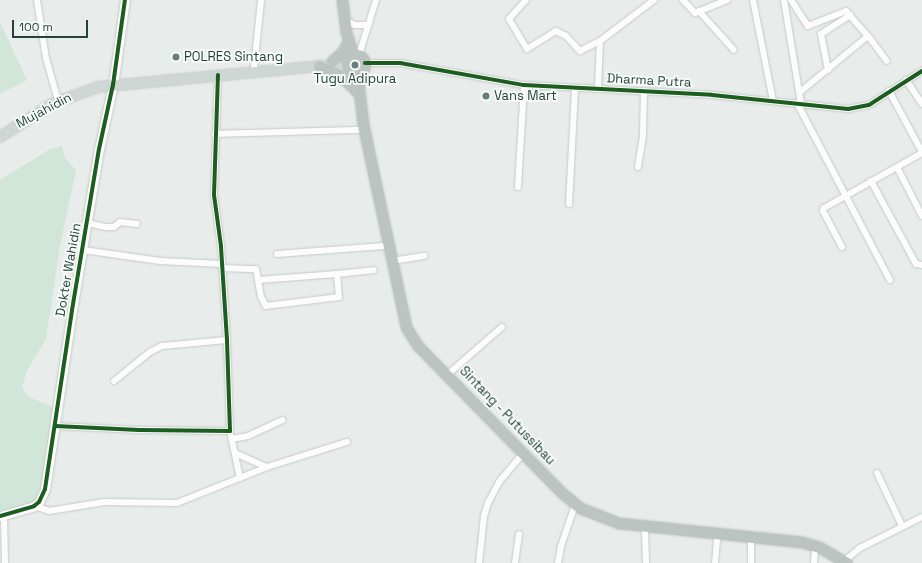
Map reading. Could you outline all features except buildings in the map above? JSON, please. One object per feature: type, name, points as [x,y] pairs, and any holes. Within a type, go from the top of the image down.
[{"type":"highway","name":"Sintang - Putussibau","points":[[342,0],[348,41],[355,64],[364,129],[406,327],[418,346],[447,375],[520,457],[574,509],[608,525],[645,532],[716,539],[751,540],[814,550],[843,562]]},
{"type":"highway","points":[[332,61],[343,51],[348,41]]},
{"type":"highway","name":"Sintang - Putussibau","points":[[355,64],[355,90],[360,130],[398,318],[408,341],[499,433],[570,500],[601,518],[633,526],[751,540],[813,545],[843,562]]},
{"type":"highway","points":[[319,66],[339,74],[355,90]]},
{"type":"main road","points":[[114,83],[332,61],[355,64]]},
{"type":"main road","points":[[114,83],[355,64]]},
{"type":"main road","name":"Mujahidin","points":[[0,130],[56,97],[86,86],[114,83]]},
{"type":"main road","name":"Mujahidin","points":[[0,137],[62,100],[114,83]]},
{"type":"street","points":[[37,0],[46,58],[56,97]]},
{"type":"street","name":"Dokter Wahidin","points":[[34,506],[43,496],[99,149],[114,83],[125,0]]},
{"type":"street","points":[[254,68],[261,0]]},
{"type":"street","points":[[355,64],[366,25],[376,0]]},
{"type":"street","points":[[526,0],[509,19],[527,49],[556,31],[566,36],[580,51],[600,41],[654,0]]},
{"type":"street","points":[[683,0],[693,12],[727,0]]},
{"type":"street","points":[[753,0],[773,101]]},
{"type":"street","points":[[784,0],[800,92],[799,103],[890,280]]},
{"type":"street","points":[[791,0],[808,26],[845,11],[868,36],[887,61]]},
{"type":"street","points":[[699,11],[734,50]]},
{"type":"street","points":[[828,70],[821,34],[850,15]]},
{"type":"street","points":[[344,20],[355,25],[366,25]]},
{"type":"street","points":[[800,92],[868,36]]},
{"type":"street","points":[[598,88],[600,41]]},
{"type":"street","name":"Dharma Putra","points":[[355,64],[400,63],[524,85],[644,90],[859,109],[922,71]]},
{"type":"street","points":[[218,75],[214,206],[222,266],[227,340],[230,431],[240,478]]},
{"type":"street","points":[[906,80],[922,104]]},
{"type":"street","points":[[518,187],[524,85]]},
{"type":"street","points":[[569,204],[575,88]]},
{"type":"street","points":[[638,167],[643,134],[644,90]]},
{"type":"street","points":[[842,247],[822,211],[824,208],[922,153],[889,92]]},
{"type":"street","points":[[215,134],[360,130]]},
{"type":"street","points":[[897,167],[922,216]]},
{"type":"street","points":[[871,181],[916,264],[922,265]]},
{"type":"street","points":[[88,223],[105,227],[114,227],[120,222],[136,224]]},
{"type":"street","points":[[276,254],[384,246]]},
{"type":"street","points":[[83,250],[160,261],[256,269],[263,304],[270,306],[336,298],[339,293],[337,274]]},
{"type":"street","points":[[392,261],[425,256]]},
{"type":"street","points":[[258,280],[374,270]]},
{"type":"street","points":[[447,375],[502,327]]},
{"type":"street","points":[[114,381],[150,352],[162,346],[227,340]]},
{"type":"street","points":[[232,439],[248,436],[283,420]]},
{"type":"street","points":[[55,426],[230,431]]},
{"type":"street","points":[[5,563],[2,515],[34,506],[49,511],[104,502],[177,503],[267,467],[347,442]]},
{"type":"street","points":[[235,453],[267,467]]},
{"type":"street","points":[[479,563],[484,516],[488,503],[500,482],[520,457]]},
{"type":"street","points":[[877,473],[902,526]]},
{"type":"street","points":[[558,563],[560,546],[574,509]]},
{"type":"street","points":[[843,562],[860,548],[922,517]]},
{"type":"street","points":[[645,532],[646,563]]},
{"type":"street","points":[[514,563],[519,534]]},
{"type":"street","points":[[715,563],[716,539]]},
{"type":"street","points":[[751,540],[751,563]]},
{"type":"street","points":[[814,550],[814,563]]},
{"type":"green space","points":[[0,22],[27,80],[0,94]]},
{"type":"green space","points":[[62,146],[65,158],[76,170],[60,246],[46,339],[27,371],[22,387],[29,397],[53,407],[40,495],[28,508],[0,513],[0,180],[50,149]]},
{"type":"cycle path","points":[[0,516],[34,506],[39,502],[45,489],[72,310],[99,149],[113,85],[125,0]]},
{"type":"cycle path","points":[[365,63],[400,63],[524,85],[712,95],[848,109],[869,105],[922,71]]},
{"type":"cycle path","points":[[55,426],[139,430],[230,431],[227,340],[221,246],[214,195],[218,75]]},
{"type":"place","name":"POLRES Sintang","points":[[176,57]]},
{"type":"place","name":"Tugu Adipura","points":[[355,65]]},
{"type":"place","name":"Vans Mart","points":[[486,96]]}]
